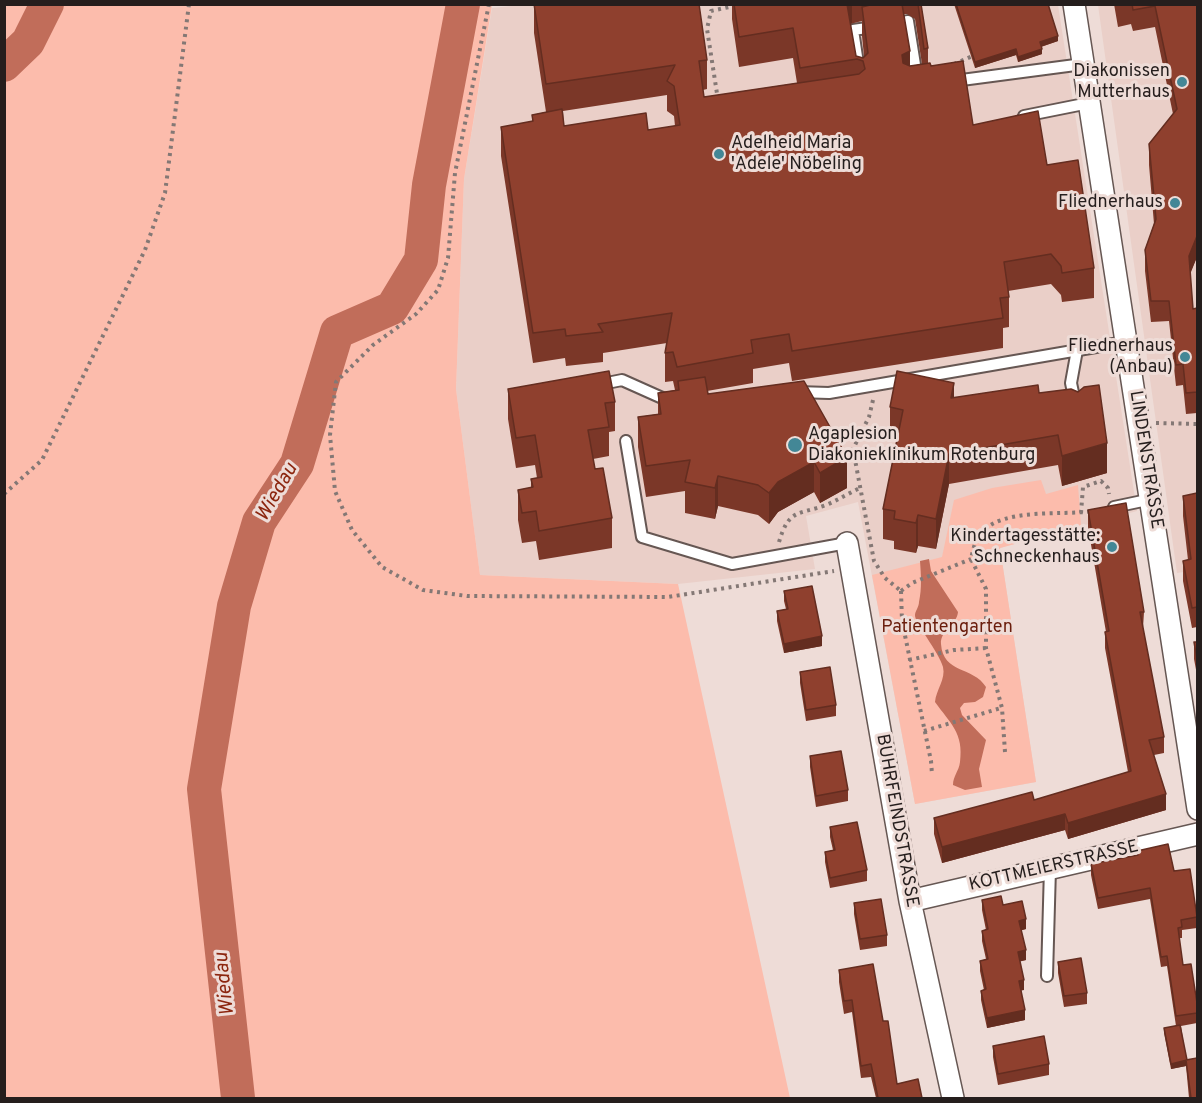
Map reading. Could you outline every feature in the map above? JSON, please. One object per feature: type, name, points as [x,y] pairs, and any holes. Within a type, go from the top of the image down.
[{"type":"street","name":"LINDENSTRASSE","points":[[1074,4],[1125,342],[1152,499],[1197,809]]},
{"type":"street","name":"BUHRFEINDSTRASSE","points":[[848,543],[910,901],[953,1098]]},
{"type":"street","name":"KOTTMEIERSTRASSE","points":[[910,901],[1197,834]]},
{"type":"lane","points":[[861,80],[853,30],[908,21],[914,87],[930,84]]},
{"type":"lane","points":[[942,83],[1083,64]]},
{"type":"lane","points":[[1011,118],[1089,104]]},
{"type":"lane","points":[[783,390],[829,393],[1125,342]]},
{"type":"lane","points":[[1077,350],[1071,383],[1077,415]]},
{"type":"lane","points":[[588,387],[622,380],[676,404]]},
{"type":"lane","points":[[626,441],[642,537],[732,564],[848,543]]},
{"type":"lane","points":[[1111,508],[1152,499]]},
{"type":"lane","points":[[1047,976],[1050,868]]},
{"type":"path","points":[[4,494],[42,460],[145,250],[165,193],[189,4]]},
{"type":"path","points":[[489,4],[455,173],[448,258],[438,291],[416,314],[373,345],[336,382],[330,435],[335,491],[352,530],[382,567],[423,590],[467,596],[668,597],[852,568]]},
{"type":"path","points":[[718,108],[707,29],[711,11],[743,4]]},
{"type":"path","points":[[869,417],[853,449],[860,488],[874,561],[885,578],[902,591]]},
{"type":"path","points":[[1140,423],[1197,424]]},
{"type":"path","points":[[902,591],[920,580],[971,559],[982,531],[1005,519],[1015,516],[1081,513],[1111,508],[1108,488],[1101,481],[1083,487],[1081,513]]},
{"type":"path","points":[[774,556],[783,526],[791,516],[804,510],[826,505],[860,488]]},
{"type":"path","points":[[971,559],[986,589],[987,648],[1002,708],[1005,752]]},
{"type":"path","points":[[902,591],[902,621],[932,774]]},
{"type":"path","points":[[909,660],[954,650],[987,648]]},
{"type":"path","points":[[924,731],[1002,708]]},
{"type":"shaded area","name":"Agaplesion Diakonieklinikum Rotenburg","points":[[530,4],[1058,5],[1137,511],[1000,548],[1036,782],[915,804],[858,502],[806,516],[815,569],[678,584],[480,575],[456,389],[464,179],[492,8]]},
{"type":"shaded area","points":[[1098,5],[1197,5],[1197,570],[1177,573]]},
{"type":"shaded area","points":[[929,559],[931,571],[958,612],[955,621],[941,639],[943,654],[953,665],[980,680],[986,687],[983,697],[975,702],[964,703],[960,708],[962,715],[986,740],[979,769],[982,787],[965,790],[953,785],[960,762],[960,743],[955,729],[935,702],[944,671],[915,615],[921,592],[920,561]]},
{"type":"green space","points":[[5,4],[492,5],[464,179],[456,389],[480,575],[678,584],[790,1098],[5,1098]]},
{"type":"green space","name":"Patientengarten","points":[[1041,480],[1046,494],[1078,485],[1081,526],[1000,548],[1036,782],[915,804],[872,575],[942,557],[954,500],[992,488]]},
{"type":"building","points":[[534,4],[699,4],[707,60],[699,61],[704,97],[859,74],[865,69],[863,61],[857,59],[800,68],[793,28],[739,37],[734,4],[847,4],[856,56],[863,58],[868,53],[862,7],[874,4],[902,4],[910,51],[902,55],[903,63],[910,66],[930,63],[931,66],[963,61],[973,125],[1038,111],[1047,165],[1078,160],[1094,268],[1062,273],[1061,266],[1051,254],[1004,262],[1009,297],[1000,298],[1003,318],[792,351],[789,334],[751,340],[753,353],[677,367],[673,352],[665,353],[672,313],[598,324],[603,332],[566,336],[565,329],[533,333],[501,127],[533,121],[532,115],[562,109],[564,126],[646,113],[648,130],[680,125],[674,86],[667,81],[675,65],[546,84]]},
{"type":"building","points":[[918,4],[921,4],[928,48],[924,49]]},
{"type":"building","points":[[956,4],[1048,4],[1058,36],[1040,42],[1042,49],[1018,57],[1016,49],[975,62]]},
{"type":"building","points":[[1132,4],[1197,4],[1197,236],[1189,256],[1193,309],[1197,308],[1197,392],[1186,393],[1183,364],[1176,365],[1169,301],[1151,301],[1145,250],[1156,219],[1149,144],[1177,109],[1155,6],[1133,10]]},
{"type":"building","points":[[609,371],[615,402],[605,403],[609,427],[588,430],[595,469],[603,468],[612,518],[539,531],[536,511],[522,513],[518,490],[533,487],[531,479],[542,477],[535,435],[516,438],[508,389]]},
{"type":"building","points":[[897,371],[954,383],[951,398],[1038,385],[1039,393],[1071,389],[1078,392],[1084,387],[1099,385],[1107,443],[1062,456],[1058,435],[949,454],[936,519],[918,515],[916,523],[894,519],[895,511],[883,509],[903,410],[890,407]]},
{"type":"building","points":[[705,377],[708,394],[804,381],[847,457],[820,473],[814,462],[778,482],[769,493],[758,485],[718,476],[715,488],[685,482],[690,460],[646,466],[638,417],[661,414],[658,393],[679,390],[678,381]]},
{"type":"building","points":[[1197,493],[1197,607],[1192,608],[1183,561],[1191,559],[1183,496]]},
{"type":"building","points":[[1126,503],[1144,612],[1140,612],[1164,737],[1149,740],[1166,794],[1068,823],[1065,814],[942,847],[934,818],[1032,792],[1034,800],[1131,771],[1105,632],[1109,631],[1088,510]]},
{"type":"building","points":[[812,586],[822,636],[784,644],[777,611],[788,609],[784,591]]},
{"type":"building","points":[[1194,642],[1197,642],[1197,659]]},
{"type":"building","points":[[830,667],[836,705],[806,710],[800,672]]},
{"type":"building","points":[[841,751],[848,790],[816,796],[810,756]]},
{"type":"building","points":[[857,822],[867,870],[830,878],[825,852],[835,850],[830,827]]},
{"type":"building","points":[[1168,844],[1174,871],[1190,869],[1197,917],[1181,920],[1182,927],[1178,928],[1183,965],[1191,964],[1197,1013],[1176,1016],[1167,956],[1161,957],[1150,888],[1098,898],[1091,864],[1138,855],[1137,851]]},
{"type":"building","points":[[1001,896],[1003,905],[1022,901],[1026,919],[1019,921],[1026,950],[1018,952],[1024,980],[1019,981],[1025,1010],[987,1018],[981,991],[986,989],[980,961],[988,959],[982,931],[988,929],[982,900]]},
{"type":"building","points":[[881,899],[887,935],[860,939],[854,903]]},
{"type":"building","points":[[1081,958],[1087,993],[1064,996],[1058,962]]},
{"type":"building","points":[[873,964],[883,1021],[888,1021],[897,1084],[918,1079],[922,1098],[878,1098],[871,1064],[861,1066],[852,1000],[844,1001],[839,970]]},
{"type":"building","points":[[1180,1025],[1187,1060],[1171,1064],[1164,1028]]},
{"type":"building","points":[[1044,1036],[1049,1064],[998,1074],[993,1046]]},
{"type":"building","points":[[1197,1058],[1197,1098],[1191,1098],[1186,1060]]},
{"type":"waterway","points":[[4,65],[28,42],[47,4]]},
{"type":"waterway","name":"Wiedau","points":[[238,1098],[204,789],[234,606],[259,522],[297,464],[337,332],[392,308],[421,260],[429,185],[463,4]]},
{"type":"place","name":"Diakonissen Mutterhaus","points":[[1182,82]]},
{"type":"place","name":"Adelheid Maria 'Adele' Nöbeling","points":[[719,154]]},
{"type":"place","name":"Fliednerhaus","points":[[1175,203]]},
{"type":"place","name":"Fliednerhaus (Anbau)","points":[[1185,357]]},
{"type":"place","name":"Agaplesion Diakonieklinikum Rotenburg","points":[[795,445]]},
{"type":"place","name":"Kindertagesstätte: Schneckenhaus","points":[[1112,547]]}]
